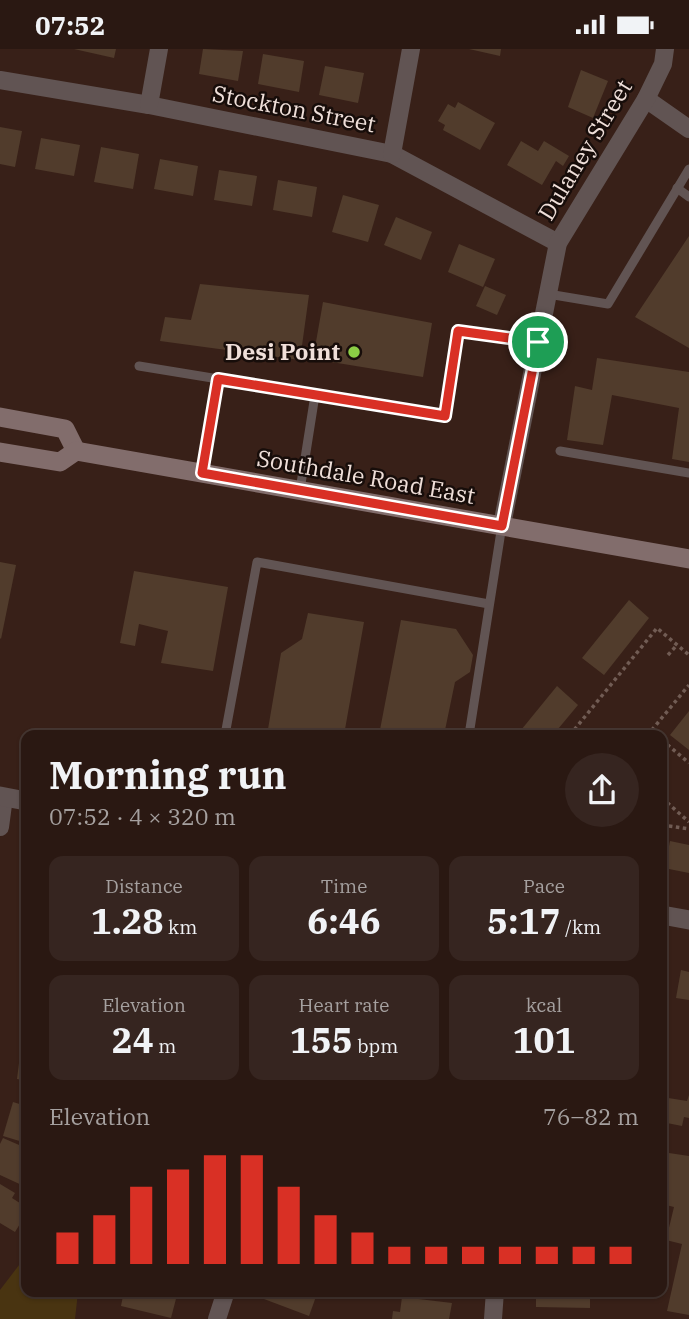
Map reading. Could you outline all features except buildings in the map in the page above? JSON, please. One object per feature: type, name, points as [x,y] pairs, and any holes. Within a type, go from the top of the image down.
[{"type":"main road","points":[[0,417],[65,429],[76,451]]},
{"type":"main road","name":"Southdale Road East","points":[[0,452],[60,462],[76,451],[689,559]]},
{"type":"street","points":[[149,105],[159,49]]},
{"type":"street","points":[[392,154],[411,49]]},
{"type":"street","name":"Dulaney Street","points":[[502,526],[558,243],[646,99],[663,64],[665,49]]},
{"type":"street","name":"Stockton Street","points":[[0,81],[149,105],[392,154],[558,243]]},
{"type":"street","points":[[646,99],[689,129]]},
{"type":"street","points":[[0,827],[2,796],[21,800]]},
{"type":"street","points":[[667,916],[689,920]]},
{"type":"street","points":[[217,1319],[224,1297]]},
{"type":"street","points":[[493,1319],[495,1297]]},
{"type":"lane","points":[[548,294],[608,304],[689,169]]},
{"type":"lane","points":[[677,188],[689,197]]},
{"type":"lane","points":[[139,366],[445,416],[458,331],[538,342]]},
{"type":"lane","points":[[202,473],[218,379]]},
{"type":"lane","points":[[300,490],[315,395]]},
{"type":"lane","points":[[560,451],[689,473]]},
{"type":"lane","points":[[469,730],[502,526]]},
{"type":"lane","points":[[226,730],[257,562],[489,604]]},
{"type":"path","points":[[574,730],[657,628],[689,655]]},
{"type":"path","points":[[668,655],[677,645]]},
{"type":"path","points":[[652,730],[689,685]]},
{"type":"path","points":[[667,744],[689,762]]},
{"type":"path","points":[[667,802],[689,822]]},
{"type":"path","points":[[667,826],[689,829]]},
{"type":"shaded area","points":[[21,1263],[21,1297],[77,1297],[75,1319],[0,1319],[0,1290]]},
{"type":"place","name":"Desi Point","points":[[354,352]]},
{"type":"route","points":[[458,331],[538,342],[502,526],[202,473],[218,379],[445,416],[458,331]]}]
